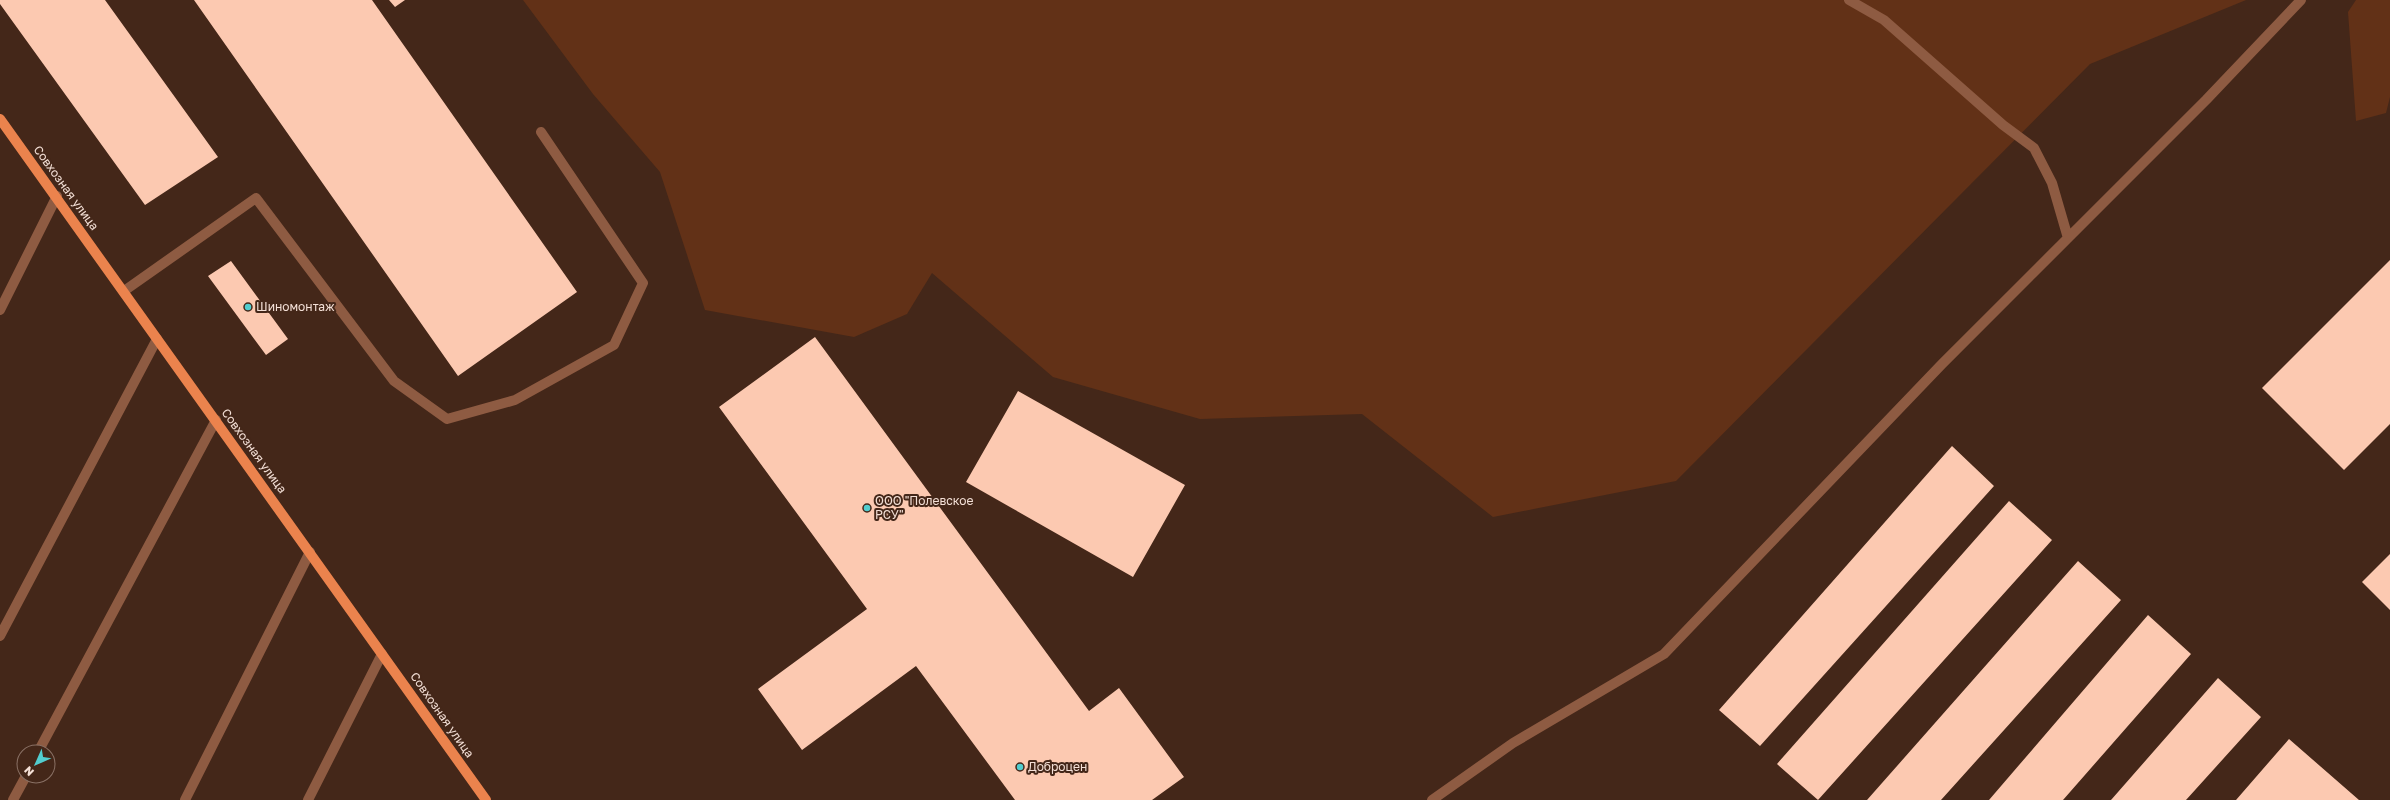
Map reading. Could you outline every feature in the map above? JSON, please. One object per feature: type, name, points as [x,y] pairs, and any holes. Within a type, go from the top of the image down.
[{"type":"main road","name":"Совхозная улица","points":[[2,123],[57,196],[483,798]]},
{"type":"lane","points":[[1849,0],[1884,20],[2003,125],[2034,148],[2052,183],[2068,238]]},
{"type":"lane","points":[[1432,800],[1513,743],[1664,654],[1942,364],[2206,100],[2302,0]]},
{"type":"lane","points":[[124,291],[256,198],[394,381],[447,419],[516,400],[614,345],[643,283],[541,132]]},
{"type":"lane","points":[[0,310],[57,196]]},
{"type":"lane","points":[[0,636],[157,339]]},
{"type":"lane","points":[[42,744],[216,420]]},
{"type":"lane","points":[[185,800],[310,552]]},
{"type":"lane","points":[[308,800],[382,654]]},
{"type":"lane","points":[[13,800],[22,784]]},
{"type":"shaded area","points":[[523,0],[2246,0],[2090,64],[1676,481],[1493,517],[1362,414],[1200,419],[1053,377],[932,273],[907,314],[854,337],[705,310],[660,172],[593,94]]},
{"type":"shaded area","points":[[2356,0],[2390,0],[2390,97],[2386,113],[2356,121],[2348,12]]},
{"type":"building","points":[[0,0],[105,0],[218,157],[145,205],[0,4]]},
{"type":"building","points":[[194,0],[372,0],[577,292],[458,376]]},
{"type":"building","points":[[389,0],[405,0],[395,7]]},
{"type":"building","points":[[2390,260],[2390,424],[2344,470],[2262,388]]},
{"type":"building","name":"Шиномонтаж","points":[[231,261],[288,339],[266,355],[208,276]]},
{"type":"building","name":"ООО \"Полевское РСУ\"","points":[[815,337],[1089,711],[1119,688],[1184,777],[1152,800],[1015,800],[916,666],[802,750],[758,689],[867,609],[719,407]]},
{"type":"building","points":[[1018,391],[1185,485],[1133,577],[966,482]]},
{"type":"building","points":[[1952,446],[1994,486],[1760,746],[1719,710]]},
{"type":"building","points":[[2009,501],[2052,540],[1818,800],[1777,764]]},
{"type":"building","points":[[2390,554],[2390,610],[2362,582]]},
{"type":"building","points":[[2078,561],[2121,600],[1941,800],[1867,800]]},
{"type":"building","points":[[2148,615],[2191,654],[2063,800],[1989,800]]},
{"type":"building","points":[[2218,678],[2261,717],[2186,800],[2111,800]]},
{"type":"building","points":[[2289,739],[2359,800],[2236,800]]},
{"type":"place","name":"Шиномонтаж","points":[[248,307]]},
{"type":"place","name":"ООО \"Полевское РСУ\"","points":[[867,508]]},
{"type":"place","name":"Доброцен","points":[[1020,767]]}]
